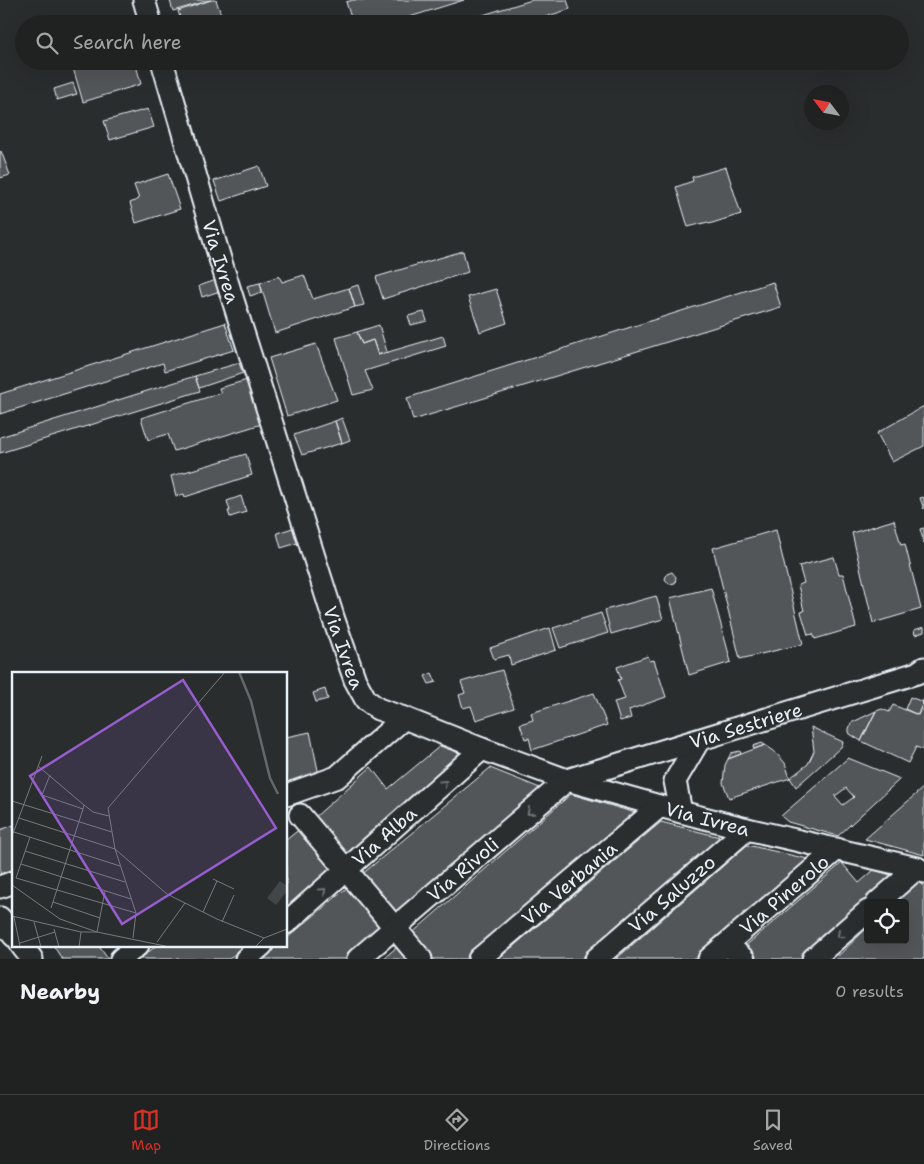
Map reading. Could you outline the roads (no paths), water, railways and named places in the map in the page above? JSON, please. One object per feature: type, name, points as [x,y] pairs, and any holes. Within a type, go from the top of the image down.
[{"type":"street","points":[[144,0],[148,15]]},
{"type":"street","name":"Via Ivrea","points":[[165,70],[220,259],[331,610],[355,680],[366,700],[378,709],[567,780],[659,807],[920,870]]},
{"type":"street","name":"Via Sestriere","points":[[567,780],[917,672],[924,668]]},
{"type":"street","points":[[288,796],[337,777],[404,718]]},
{"type":"street","points":[[681,812],[675,781],[698,740]]},
{"type":"street","name":"Via Alba","points":[[288,921],[482,749]]},
{"type":"street","name":"Via Rivoli","points":[[358,959],[567,780]]},
{"type":"street","points":[[288,804],[293,821],[346,870],[421,959]]},
{"type":"street","name":"Via Verbania","points":[[479,959],[659,807]]},
{"type":"street","name":"Via Saluzzo","points":[[596,959],[747,829]]},
{"type":"street","name":"Via Pinerolo","points":[[709,959],[837,849]]},
{"type":"street","points":[[882,899],[920,870]]},
{"type":"street","points":[[0,887],[12,883]]},
{"type":"street","points":[[813,959],[864,914]]},
{"type":"street","points":[[0,918],[12,933]]},
{"type":"street","points":[[727,944],[744,959]]},
{"type":"street","points":[[22,946],[32,959]]},
{"type":"street","points":[[109,946],[120,959],[137,946]]},
{"type":"street","points":[[246,959],[261,946]]}]
